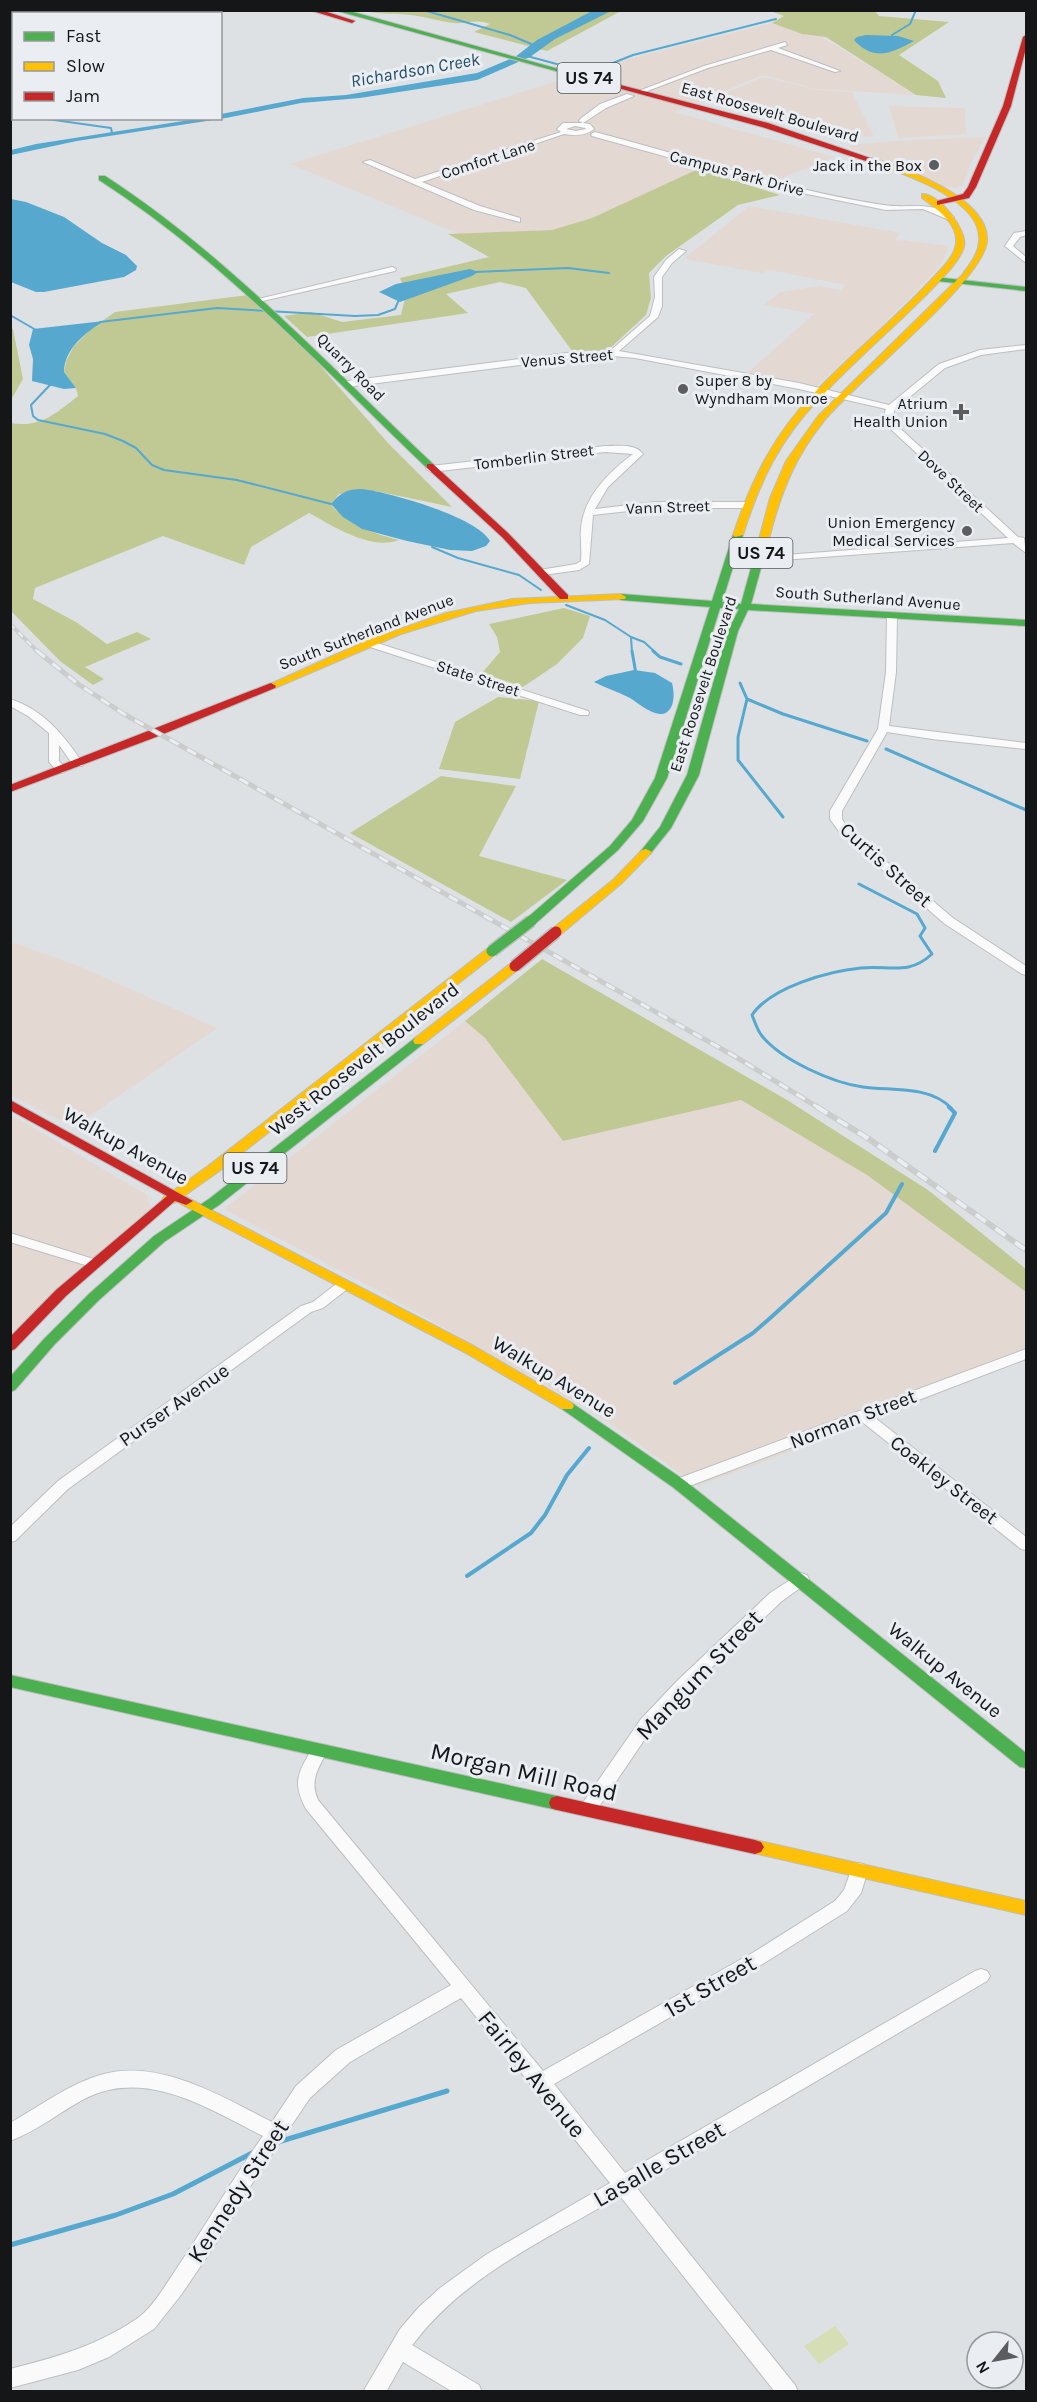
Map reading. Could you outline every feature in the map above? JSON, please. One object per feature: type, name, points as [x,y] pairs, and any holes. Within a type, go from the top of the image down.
[{"type":"main road","name":"East Roosevelt Boulevard","points":[[312,10],[635,94],[820,150],[896,179],[934,201],[950,217],[958,231],[960,246],[957,254],[937,279],[821,391],[781,438],[766,463],[748,505],[661,778],[637,821],[600,862],[531,921]]},
{"type":"main road","points":[[326,10],[405,29]]},
{"type":"main road","name":"East Roosevelt Boulevard","points":[[337,10],[487,54]]},
{"type":"main road","points":[[934,201],[955,200],[966,196],[972,187],[996,137],[1026,37]]},
{"type":"main road","name":"East Roosevelt Boulevard","points":[[534,67],[556,76],[727,115],[834,145],[943,190],[977,220],[982,230],[984,243],[979,257],[960,282],[820,418],[791,462],[775,498],[745,607],[733,631],[693,775],[665,828],[618,881],[556,932]]},
{"type":"main road","points":[[762,133],[824,146],[834,145]]},
{"type":"main road","points":[[820,150],[835,150],[907,174]]},
{"type":"main road","name":"Quarry Road","points":[[102,178],[131,196],[214,258],[347,384],[431,469],[543,572],[564,597]]},
{"type":"main road","points":[[937,279],[1026,289]]},
{"type":"main road","name":"South Sutherland Avenue","points":[[10,789],[78,764],[371,644],[431,621],[478,608],[564,597],[632,597],[745,607],[1026,623]]},
{"type":"main road","name":"West Roosevelt Boulevard","points":[[10,1346],[62,1293],[157,1208],[213,1169],[531,921]]},
{"type":"main road","name":"West Roosevelt Boulevard","points":[[10,1387],[51,1340],[94,1297],[159,1239],[203,1209],[556,932]]},
{"type":"main road","name":"Walkup Avenue","points":[[10,1104],[176,1195],[472,1350],[585,1416],[679,1484],[1026,1762]]},
{"type":"main road","name":"Morgan Mill Road","points":[[10,1681],[1026,1908]]},
{"type":"street","name":"Comfort Lane","points":[[415,182],[564,132],[585,128],[603,106],[706,67],[785,44]]},
{"type":"street","points":[[771,48],[837,71]]},
{"type":"street","name":"Comfort Lane","points":[[564,132],[563,126],[585,128]]},
{"type":"street","name":"Campus Park Drive","points":[[585,128],[782,188],[892,208],[924,207],[950,217]]},
{"type":"street","points":[[367,162],[477,208],[517,220]]},
{"type":"street","name":"Campus Park Drive","points":[[880,206],[934,201]]},
{"type":"street","points":[[1026,233],[1017,235],[1009,246],[1026,261]]},
{"type":"street","points":[[612,353],[654,317],[657,309],[658,274],[666,263],[682,250]]},
{"type":"street","points":[[258,300],[392,269]]},
{"type":"street","points":[[821,391],[893,406],[931,372],[949,362],[987,352],[1026,347]]},
{"type":"street","name":"Venus Street","points":[[347,384],[575,355],[612,353],[635,355],[821,391]]},
{"type":"street","name":"Dove Street","points":[[893,406],[886,416],[888,424],[1022,540],[1026,550]]},
{"type":"street","name":"Tomberlin Street","points":[[431,469],[605,448],[627,448],[637,452],[638,454],[620,467],[594,496],[589,513]]},
{"type":"street","name":"Vann Street","points":[[589,513],[655,505],[748,505]]},
{"type":"street","points":[[543,572],[579,567],[586,562],[585,526],[589,513]]},
{"type":"street","points":[[759,560],[1022,540]]},
{"type":"street","name":"Curtis Street","points":[[892,616],[891,672],[883,728],[836,811],[836,819],[844,831],[949,921],[1026,971]]},
{"type":"street","name":"State Street","points":[[371,644],[584,713]]},
{"type":"street","points":[[10,702],[27,710],[54,730],[78,764]]},
{"type":"street","points":[[883,728],[932,736],[1026,746]]},
{"type":"street","points":[[54,730],[54,762],[62,770]]},
{"type":"street","points":[[10,1237],[94,1264]]},
{"type":"street","name":"Purser Avenue","points":[[10,1537],[63,1485],[306,1309],[318,1305],[345,1284]]},
{"type":"street","name":"Norman Street","points":[[679,1484],[1026,1354]]},
{"type":"street","name":"Coakley Street","points":[[862,1415],[1026,1545]]},
{"type":"street","name":"Mangum Street","points":[[588,1809],[647,1723],[684,1684],[776,1597],[801,1580]]},
{"type":"street","name":"Fairley Avenue","points":[[320,1750],[307,1771],[304,1781],[305,1792],[788,2391]]},
{"type":"street","name":"1st Street","points":[[541,2082],[760,1957],[842,1906],[852,1893],[859,1870]]},
{"type":"street","name":"Lasalle Street","points":[[373,2391],[425,2312],[452,2289],[494,2260],[981,1976]]},
{"type":"street","name":"Kennedy Street","points":[[10,2379],[71,2363],[102,2350],[147,2323],[180,2280],[303,2092],[330,2066],[462,1988]]},
{"type":"street","points":[[10,2133],[104,2082],[132,2077],[166,2084],[275,2133]]},
{"type":"street","points":[[400,2349],[472,2391]]},
{"type":"shaded area","points":[[772,23],[802,34],[822,37],[916,95],[816,89],[763,75],[675,112],[834,157],[759,187],[698,169],[592,218],[552,230],[459,234],[290,164],[625,60]]},
{"type":"shaded area","points":[[763,77],[818,90],[852,92],[874,137],[847,136],[708,100]]},
{"type":"shaded area","points":[[889,106],[965,108],[966,134],[898,138]]},
{"type":"shaded area","points":[[986,137],[971,163],[962,186],[954,188],[943,186],[851,148],[849,145],[895,141]]},
{"type":"shaded area","points":[[749,206],[901,233],[894,241],[904,240],[949,246],[943,262],[935,272],[876,332],[816,387],[747,373],[814,314],[764,305],[780,292],[820,286],[840,290],[846,285],[770,270],[762,273],[684,259]]},
{"type":"shaded area","points":[[15,943],[81,967],[217,1028],[74,1127],[11,1096],[10,945]]},
{"type":"shaded area","points":[[465,1021],[485,1038],[563,1141],[741,1100],[867,1175],[1026,1292],[1026,1350],[861,1425],[698,1486],[595,1413],[393,1299],[224,1209]]},
{"type":"shaded area","points":[[10,1114],[147,1195],[151,1208],[10,1337]]},
{"type":"green space","points":[[365,11],[621,11],[547,51],[474,32],[490,24],[484,22],[453,23],[411,15]]},
{"type":"green space","points":[[770,11],[875,11],[879,16],[949,22],[899,55],[938,81],[946,98],[916,95],[826,37],[802,34],[772,23],[784,16]]},
{"type":"green space","points":[[698,169],[780,195],[738,205],[666,256],[649,273],[651,298],[646,315],[608,350],[572,351],[526,288],[500,282],[446,294],[468,313],[307,337],[284,316],[311,312],[342,322],[401,315],[406,294],[400,278],[489,257],[448,234],[552,230],[592,218]]},
{"type":"green space","points":[[248,295],[309,353],[388,443],[452,507],[375,491],[339,494],[331,504],[334,509],[368,531],[399,540],[388,543],[365,540],[352,536],[309,513],[251,547],[244,565],[163,536],[35,588],[33,599],[76,622],[107,644],[137,632],[151,639],[85,667],[104,679],[93,685],[60,661],[11,611],[10,423],[30,423],[47,418],[78,396],[76,388],[64,372],[66,361],[74,346],[90,330],[115,312]]},
{"type":"green space","points":[[11,328],[23,379],[11,400]]},
{"type":"green space","points":[[564,608],[590,616],[583,638],[557,664],[523,687],[482,673],[500,652],[497,637],[489,624]]},
{"type":"green space","points":[[498,697],[539,701],[520,779],[439,769],[455,722]]},
{"type":"green space","points":[[441,776],[516,786],[479,856],[567,880],[511,922],[350,833]]},
{"type":"green space","points":[[542,959],[787,1100],[928,1190],[1026,1269],[1026,1292],[867,1175],[741,1100],[563,1141],[485,1038],[465,1021]]},
{"type":"green space","points":[[835,2326],[849,2344],[819,2364],[804,2346]]},
{"type":"water","points":[[592,11],[611,11],[555,39],[530,57],[477,80],[360,98],[301,103],[222,119],[222,114],[303,98],[346,95],[477,73],[515,57],[537,40]]},
{"type":"water","points":[[866,35],[898,36],[914,41],[891,52],[876,53],[861,47],[854,40]]},
{"type":"water","points":[[190,120],[213,120],[77,141],[11,155],[11,150]]},
{"type":"water","points":[[11,199],[26,202],[64,217],[102,243],[126,255],[137,266],[136,270],[124,277],[44,292],[36,292],[11,282]]},
{"type":"water","points":[[470,269],[478,272],[400,302],[379,292],[396,284]]},
{"type":"water","points":[[104,321],[83,336],[68,356],[64,372],[76,388],[64,389],[32,381],[33,359],[29,345],[33,329]]},
{"type":"water","points":[[362,489],[411,500],[451,515],[482,532],[490,541],[486,546],[472,551],[450,550],[362,529],[343,517],[331,504],[344,492]]},
{"type":"water","points":[[634,670],[655,673],[672,683],[673,703],[669,711],[660,714],[652,712],[630,698],[594,682],[606,676]]},
{"type":"waterway","points":[[423,10],[510,35],[536,46]]},
{"type":"waterway","points":[[892,35],[910,24],[916,10]]},
{"type":"waterway","points":[[527,56],[579,70],[598,69],[633,55],[776,19]]},
{"type":"waterway","points":[[54,120],[111,128],[112,133]]},
{"type":"waterway","points":[[475,272],[568,268],[609,273]]},
{"type":"waterway","points":[[100,322],[217,308],[355,316],[378,315],[395,309],[400,297]]},
{"type":"waterway","points":[[10,315],[36,330]]},
{"type":"waterway","points":[[55,384],[50,385],[31,405],[33,416],[38,420],[105,434],[123,441],[136,448],[152,465],[164,470],[237,480],[331,504]]},
{"type":"waterway","points":[[432,547],[458,558],[519,575],[541,590]]},
{"type":"waterway","points":[[566,605],[605,620],[631,637]]},
{"type":"waterway","points":[[631,637],[644,642],[655,652]]},
{"type":"waterway","points":[[631,637],[632,652]]},
{"type":"waterway","points":[[632,651],[636,674]]},
{"type":"waterway","points":[[653,651],[660,657],[681,664]]},
{"type":"waterway","points":[[740,683],[747,699]]},
{"type":"waterway","points":[[747,699],[783,714],[867,741]]},
{"type":"waterway","points":[[747,699],[738,737],[738,760],[783,817]]},
{"type":"waterway","points":[[886,749],[1026,810]]},
{"type":"waterway","points":[[859,884],[917,914],[925,928],[920,936],[932,954],[923,961],[907,967],[861,968],[802,982],[773,996],[761,1005],[752,1015],[756,1026],[771,1045],[808,1069],[851,1085],[921,1092],[942,1101],[951,1108]]},
{"type":"waterway","points":[[935,1151],[955,1113],[949,1107]]},
{"type":"waterway","points":[[675,1383],[753,1333],[768,1320],[886,1213],[902,1184]]},
{"type":"waterway","points":[[467,1576],[531,1533],[545,1515],[567,1475],[589,1448]]},
{"type":"waterway","points":[[278,2142],[447,2091]]},
{"type":"waterway","points":[[10,2245],[116,2215],[173,2194],[254,2152]]},
{"type":"railway","points":[[10,624],[37,651]]},
{"type":"railway","points":[[37,651],[78,684],[124,714],[736,1057],[819,1108]]},
{"type":"railway","points":[[817,1107],[869,1139],[1026,1250]]},
{"type":"traffic: fast","points":[[337,10],[605,83]]},
{"type":"traffic: fast","points":[[102,178],[144,205],[221,267],[430,466]]},
{"type":"traffic: fast","points":[[937,279],[1026,289]]},
{"type":"traffic: fast","points":[[531,921],[614,848],[637,821],[661,778],[738,535]]},
{"type":"traffic: fast","points":[[646,852],[665,828],[693,775],[733,631],[745,607],[764,539]]},
{"type":"traffic: fast","points":[[621,597],[770,609],[1026,623]]},
{"type":"traffic: fast","points":[[492,951],[531,921]]},
{"type":"traffic: fast","points":[[10,1387],[49,1342],[94,1297],[159,1239],[214,1202],[419,1041]]},
{"type":"traffic: fast","points":[[567,1406],[679,1484],[1026,1762]]},
{"type":"traffic: fast","points":[[10,1681],[557,1803]]},
{"type":"traffic: slow","points":[[764,539],[775,498],[791,461],[821,418],[965,277],[978,258],[982,247],[983,235],[978,221],[954,197],[938,187],[872,160]]},
{"type":"traffic: slow","points":[[738,535],[763,470],[783,435],[817,395],[898,318],[941,275],[954,258],[960,246],[958,230],[949,216],[925,196]]},
{"type":"traffic: slow","points":[[271,686],[398,632],[476,608],[530,600],[621,597]]},
{"type":"traffic: slow","points":[[556,932],[618,881],[646,852]]},
{"type":"traffic: slow","points":[[169,1200],[213,1169],[492,951]]},
{"type":"traffic: slow","points":[[419,1041],[515,966]]},
{"type":"traffic: slow","points":[[186,1201],[469,1349],[567,1406]]},
{"type":"traffic: slow","points":[[755,1847],[1026,1908]]},
{"type":"traffic: jam","points":[[312,10],[352,21]]},
{"type":"traffic: jam","points":[[940,203],[966,196],[972,187],[1007,106],[1026,37]]},
{"type":"traffic: jam","points":[[605,83],[765,125],[872,160]]},
{"type":"traffic: jam","points":[[430,466],[505,535],[564,597]]},
{"type":"traffic: jam","points":[[10,789],[152,735],[271,686]]},
{"type":"traffic: jam","points":[[515,966],[556,932]]},
{"type":"traffic: jam","points":[[10,1104],[186,1201]]},
{"type":"traffic: jam","points":[[10,1346],[61,1293],[169,1200]]},
{"type":"traffic: jam","points":[[557,1803],[755,1847]]},
{"type":"place","name":"Jack in the Box","points":[[934,165]]},
{"type":"place","name":"Super 8 by Wyndham Monroe","points":[[683,389]]},
{"type":"place","name":"Atrium Health Union","points":[[961,412]]},
{"type":"place","name":"Union Emergency Medical Services","points":[[967,531]]},
{"type":"water label","name":"Richardson Creek","points":[[415,70]]}]
